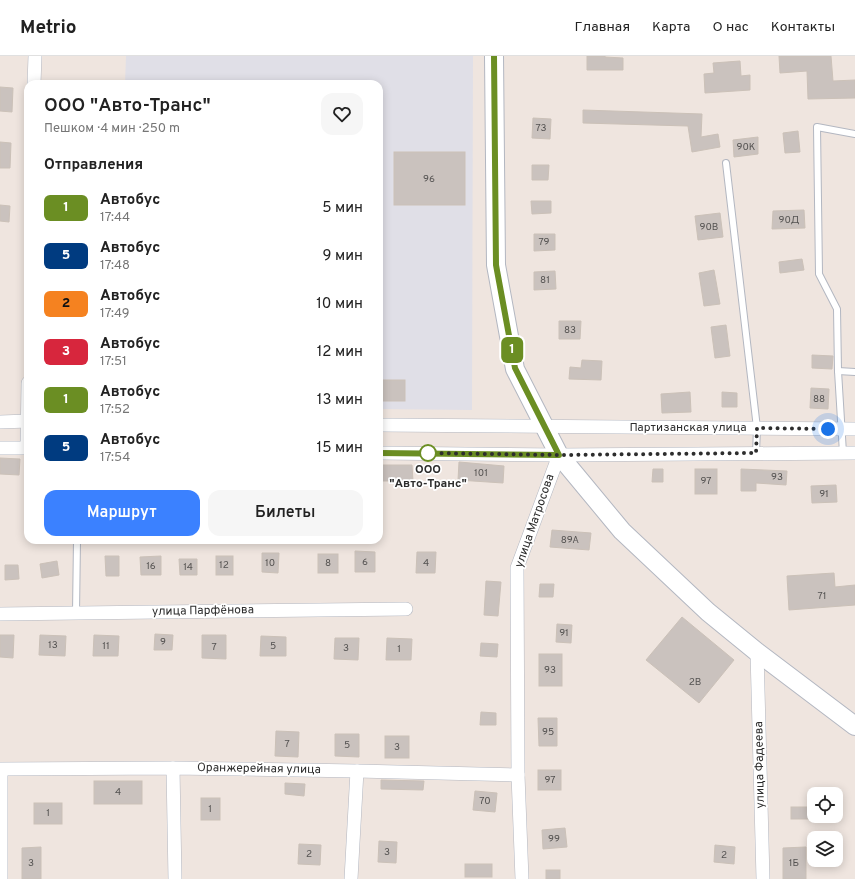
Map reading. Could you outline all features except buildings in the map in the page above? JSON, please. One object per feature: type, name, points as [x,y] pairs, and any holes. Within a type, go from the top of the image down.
[{"type":"main road","points":[[494,56],[496,265],[515,368],[559,455],[622,531],[708,612],[757,652],[855,726]]},
{"type":"street","points":[[34,80],[35,56]]},
{"type":"street","points":[[0,422],[24,421]]},
{"type":"street","name":"Партизанская улица","points":[[383,425],[849,429]]},
{"type":"street","points":[[0,448],[24,448]]},
{"type":"street","name":"Партизанская улица","points":[[383,452],[559,455],[849,453]]},
{"type":"street","name":"улица Матросова","points":[[522,879],[518,775],[517,568],[559,455]]},
{"type":"street","name":"улица Парфёнова","points":[[0,614],[406,609]]},
{"type":"street","name":"улица Фадеева","points":[[757,652],[763,879]]},
{"type":"street","points":[[173,768],[175,879]]},
{"type":"street","name":"Оранжерейная улица","points":[[1,769],[173,768],[518,775]]},
{"type":"street","points":[[1,769],[1,879]]},
{"type":"street","points":[[351,879],[357,771]]},
{"type":"lane","points":[[849,453],[849,429],[838,371],[837,309],[818,274],[817,127],[855,134]]},
{"type":"lane","points":[[726,163],[757,428],[756,453]]},
{"type":"lane","points":[[838,371],[855,372]]},
{"type":"lane","points":[[76,613],[77,544]]},
{"type":"shaded area","points":[[126,56],[473,56],[472,410],[383,409],[383,80],[125,80]]},
{"type":"bus line","name":"1","points":[[383,453],[559,455],[515,368],[496,265],[494,56]]},
{"type":"place","name":"ООО \"Авто-Транс\"","points":[[428,453]]},
{"type":"route","points":[[428,453],[424,453],[559,455],[756,453],[757,428],[828,429]]}]
